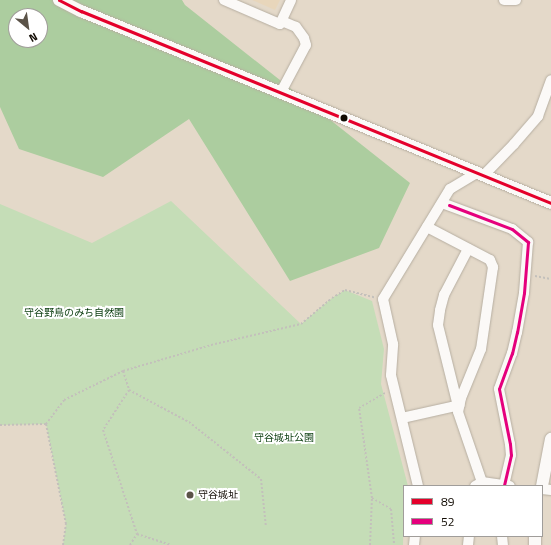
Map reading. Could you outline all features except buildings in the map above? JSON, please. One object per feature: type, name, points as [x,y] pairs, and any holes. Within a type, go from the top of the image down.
[{"type":"street","points":[[59,0],[551,203]]},
{"type":"street","points":[[224,0],[280,24],[291,0]]},
{"type":"street","points":[[504,0],[516,0]]},
{"type":"street","points":[[281,92],[306,45],[304,38],[296,27],[282,21]]},
{"type":"street","points":[[418,485],[402,418],[393,389],[390,369],[393,344],[383,299],[450,189],[481,173],[514,144],[538,116],[551,80]]},
{"type":"street","points":[[442,203],[512,229],[523,236],[528,242],[529,247],[526,274],[512,353],[499,389],[511,455],[507,485]]},
{"type":"street","points":[[427,227],[490,260],[494,272],[481,349],[459,405],[458,412],[479,484],[493,485]]},
{"type":"street","points":[[459,405],[438,325],[444,295],[468,249]]},
{"type":"street","points":[[402,418],[459,405]]},
{"type":"street","points":[[542,485],[551,439]]},
{"type":"path","points":[[526,274],[551,279]]},
{"type":"path","points":[[63,545],[66,524],[46,424],[64,400],[123,371],[215,344],[301,324],[332,298],[345,290],[383,299]]},
{"type":"path","points":[[123,371],[129,390],[189,422],[261,480],[266,527]]},
{"type":"path","points":[[370,545],[372,498],[358,408],[393,389]]},
{"type":"path","points":[[129,390],[103,430],[137,534]]},
{"type":"path","points":[[0,425],[46,424]]},
{"type":"path","points":[[372,498],[391,509],[394,545]]},
{"type":"path","points":[[130,545],[137,534]]},
{"type":"path","points":[[137,534],[170,545]]},
{"type":"shaded area","points":[[252,0],[280,0],[275,10]]},
{"type":"green space","points":[[0,0],[182,0],[185,5],[410,183],[379,248],[290,281],[189,119],[103,177],[19,149],[0,107]]},
{"type":"green space","name":"守谷城址公園","points":[[171,201],[301,324],[332,298],[345,290],[372,301],[384,349],[381,384],[408,485],[403,485],[403,545],[63,545],[66,524],[46,424],[0,425],[0,204],[92,243]]},
{"type":"transit line","name":"89","points":[[59,0],[81,11],[551,203]]},
{"type":"transit line","name":"52","points":[[449,205],[512,229],[528,242],[524,293],[517,332],[512,353],[499,389],[511,455],[504,485]]},
{"type":"place","name":"守谷城址","points":[[190,495]]},
{"type":"park label","name":"守谷野鳥のみち自然園","points":[[74,313]]}]
